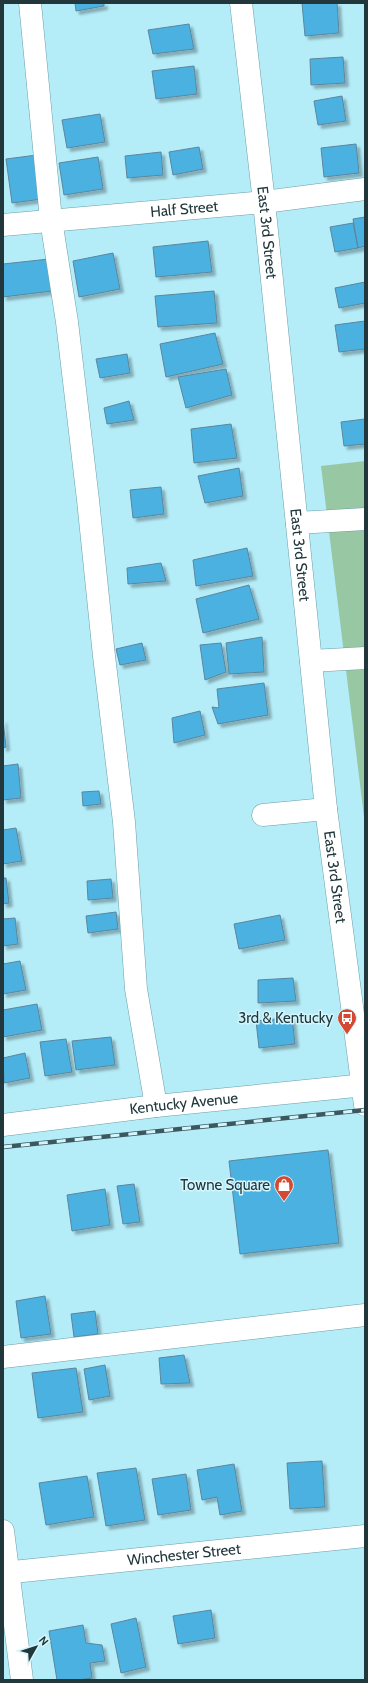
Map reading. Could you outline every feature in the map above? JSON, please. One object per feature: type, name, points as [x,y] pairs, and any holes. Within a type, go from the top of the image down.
[{"type":"street","points":[[30,3],[51,220],[67,322],[124,822],[136,989],[156,1106]]},
{"type":"street","name":"East 3rd Street","points":[[241,3],[264,202],[326,809],[364,1092]]},
{"type":"street","name":"Half Street","points":[[3,225],[264,202],[365,189]]},
{"type":"street","points":[[297,523],[365,519]]},
{"type":"street","points":[[311,661],[365,658]]},
{"type":"street","points":[[263,815],[326,809]]},
{"type":"street","name":"Kentucky Avenue","points":[[3,1125],[156,1106],[364,1092]]},
{"type":"street","points":[[3,1357],[365,1315]]},
{"type":"street","points":[[3,1531],[6,1572],[22,1680]]},
{"type":"street","name":"Winchester Street","points":[[6,1572],[365,1536]]},
{"type":"green space","points":[[365,461],[365,825],[321,466]]},
{"type":"building","points":[[75,3],[104,3],[104,6],[76,11]]},
{"type":"building","points":[[302,3],[337,3],[339,33],[305,36]]},
{"type":"building","points":[[189,24],[194,49],[153,54],[148,30]]},
{"type":"building","points":[[343,57],[345,83],[311,85],[310,59]]},
{"type":"building","points":[[194,66],[197,94],[156,99],[152,71]]},
{"type":"building","points":[[342,96],[346,121],[318,125],[314,101]]},
{"type":"building","points":[[100,114],[105,142],[67,148],[62,120]]},
{"type":"building","points":[[356,144],[359,173],[324,177],[321,148]]},
{"type":"building","points":[[199,147],[203,169],[173,175],[169,152]]},
{"type":"building","points":[[161,152],[163,175],[127,178],[125,156]]},
{"type":"building","points":[[37,155],[42,199],[12,203],[6,159]]},
{"type":"building","points":[[98,157],[103,189],[64,195],[59,163]]},
{"type":"building","points":[[365,217],[365,246],[358,248],[353,219]]},
{"type":"building","points":[[353,223],[358,248],[335,252],[330,227]]},
{"type":"building","points":[[208,241],[212,272],[156,277],[153,247]]},
{"type":"building","points":[[113,253],[120,289],[79,297],[73,261]]},
{"type":"building","points":[[49,259],[52,291],[3,297],[3,264]]},
{"type":"building","points":[[365,282],[365,303],[339,308],[335,288]]},
{"type":"building","points":[[214,291],[217,323],[158,327],[155,296]]},
{"type":"building","points":[[365,321],[365,349],[339,352],[335,325]]},
{"type":"building","points":[[215,333],[223,364],[166,377],[160,344]]},
{"type":"building","points":[[127,354],[130,373],[100,378],[96,359]]},
{"type":"building","points":[[226,369],[232,395],[186,408],[178,377]]},
{"type":"building","points":[[129,401],[134,420],[107,424],[104,408]]},
{"type":"building","points":[[365,419],[365,444],[344,446],[341,422]]},
{"type":"building","points":[[231,424],[237,458],[194,463],[191,429]]},
{"type":"building","points":[[239,468],[243,496],[205,503],[198,476]]},
{"type":"building","points":[[161,487],[164,514],[133,518],[130,490]]},
{"type":"building","points":[[247,548],[253,576],[196,586],[193,560]]},
{"type":"building","points":[[161,563],[166,581],[128,584],[127,568]]},
{"type":"building","points":[[249,585],[259,619],[203,633],[196,599]]},
{"type":"building","points":[[262,637],[264,672],[229,674],[226,643]]},
{"type":"building","points":[[142,643],[146,660],[120,665],[116,649]]},
{"type":"building","points":[[221,643],[226,672],[205,680],[200,645]]},
{"type":"building","points":[[264,683],[268,715],[218,724],[212,707],[219,708],[217,689]]},
{"type":"building","points":[[200,711],[205,735],[174,743],[172,718]]},
{"type":"building","points":[[3,720],[6,747],[3,748]]},
{"type":"building","points":[[18,764],[21,798],[3,800],[3,766]]},
{"type":"building","points":[[99,791],[101,804],[83,806],[82,792]]},
{"type":"building","points":[[16,828],[22,861],[3,864],[3,830]]},
{"type":"building","points":[[3,878],[6,878],[9,903],[3,904]]},
{"type":"building","points":[[111,879],[113,898],[88,900],[87,881]]},
{"type":"building","points":[[116,912],[118,929],[88,933],[86,916]]},
{"type":"building","points":[[280,915],[285,940],[239,949],[234,924]]},
{"type":"building","points":[[15,918],[18,944],[3,946],[3,919]]},
{"type":"building","points":[[20,961],[26,990],[3,994],[3,964]]},
{"type":"building","points":[[293,978],[296,1001],[258,1003],[258,980]]},
{"type":"building","points":[[37,1004],[42,1030],[3,1037],[3,1010]]},
{"type":"building","points":[[292,1017],[295,1044],[259,1048],[256,1021]]},
{"type":"building","points":[[111,1037],[115,1065],[76,1070],[72,1041]]},
{"type":"building","points":[[66,1039],[72,1072],[45,1076],[40,1042]]},
{"type":"building","points":[[25,1053],[30,1078],[4,1083],[3,1058]]},
{"type":"building","name":"Towne Square","points":[[328,1150],[339,1243],[240,1254],[229,1161]]},
{"type":"building","points":[[134,1184],[140,1222],[123,1224],[117,1186]]},
{"type":"building","points":[[105,1189],[110,1225],[72,1231],[67,1195]]},
{"type":"building","points":[[45,1296],[51,1334],[21,1338],[16,1301]]},
{"type":"building","points":[[95,1311],[98,1334],[74,1337],[71,1314]]},
{"type":"building","points":[[184,1355],[190,1383],[161,1384],[159,1358]]},
{"type":"building","points":[[105,1365],[110,1396],[89,1400],[84,1369]]},
{"type":"building","points":[[76,1368],[83,1412],[38,1418],[32,1373]]},
{"type":"building","points":[[322,1461],[325,1507],[290,1509],[287,1463]]},
{"type":"building","points":[[234,1464],[242,1511],[220,1515],[217,1497],[202,1500],[197,1470]]},
{"type":"building","points":[[136,1468],[145,1520],[106,1526],[97,1473]]},
{"type":"building","points":[[186,1474],[191,1510],[158,1515],[152,1479]]},
{"type":"building","points":[[87,1476],[94,1517],[46,1525],[39,1483]]},
{"type":"building","points":[[211,1610],[215,1638],[178,1644],[173,1616]]},
{"type":"building","points":[[136,1618],[146,1667],[121,1673],[111,1624]]},
{"type":"building","points":[[83,1625],[86,1643],[102,1645],[105,1661],[90,1663],[92,1678],[57,1680],[49,1631]]},
{"type":"railway","points":[[3,1147],[365,1110]]},
{"type":"place","name":"3rd & Kentucky","points":[[347,1035]]},
{"type":"place","name":"Towne Square","points":[[284,1202]]}]
